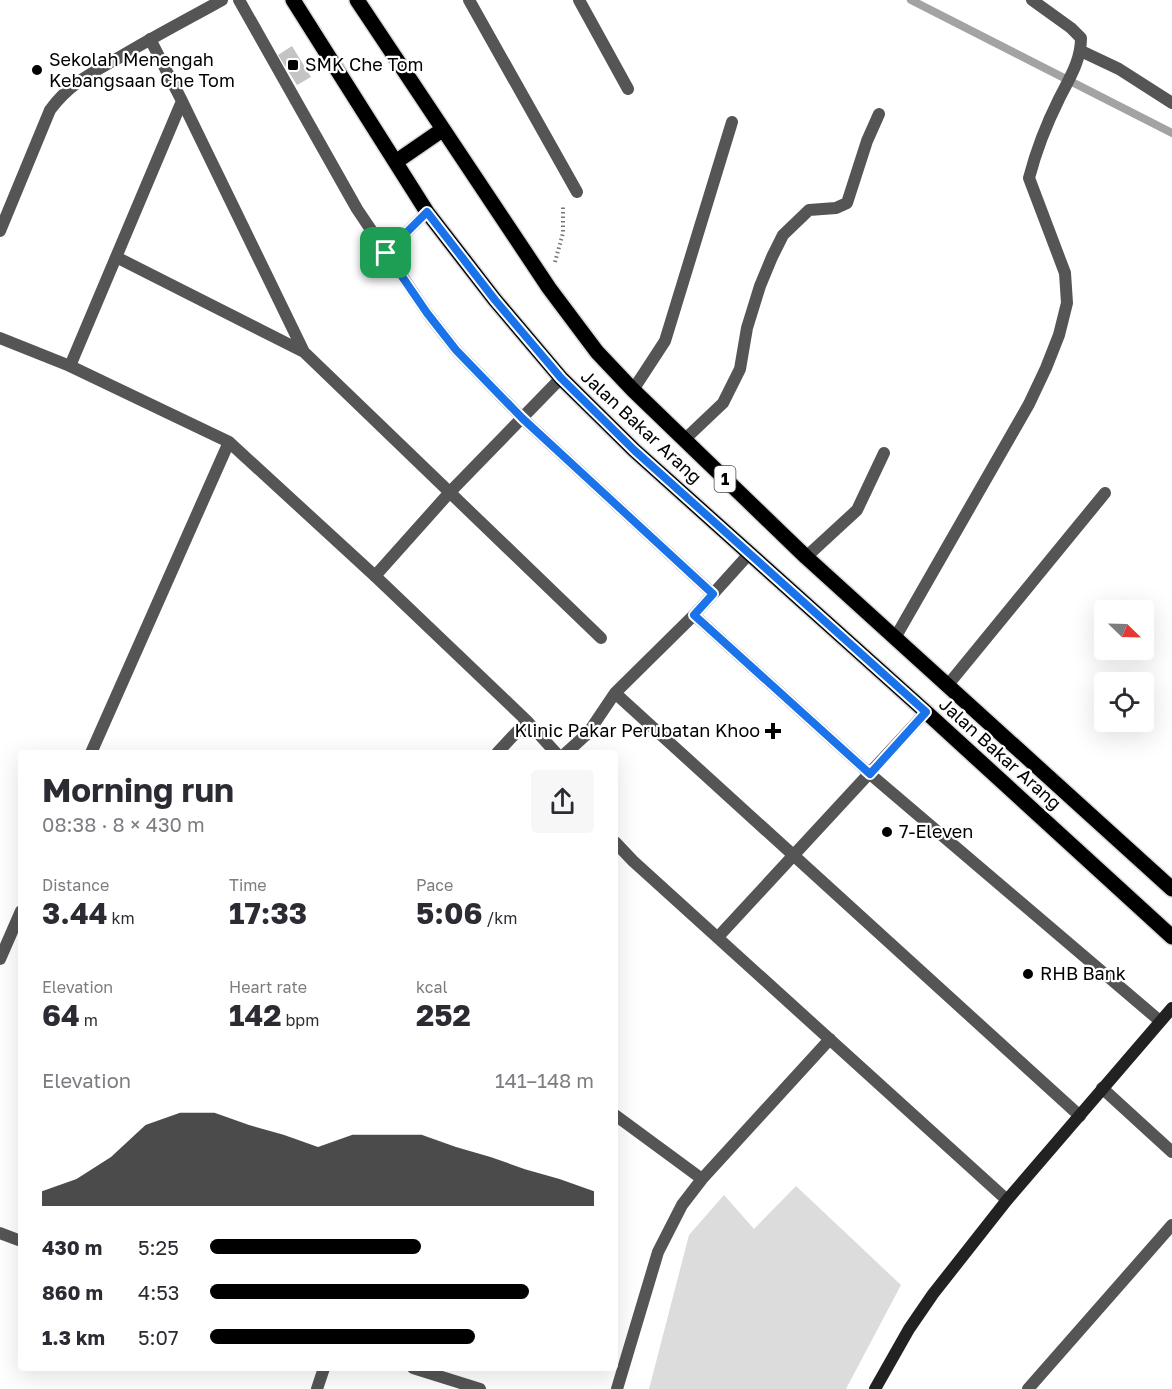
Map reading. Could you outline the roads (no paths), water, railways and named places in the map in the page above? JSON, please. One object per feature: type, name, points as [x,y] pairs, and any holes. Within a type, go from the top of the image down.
[{"type":"main road","name":"Jalan Bakar Arang","points":[[293,0],[397,161],[427,212],[495,300],[561,378],[634,450],[748,555],[926,712],[1172,937]]},
{"type":"main road","name":"Jalan Bakar Arang","points":[[357,0],[549,288],[597,352],[633,390],[806,557],[1172,889]]},
{"type":"main road","points":[[397,161],[442,130]]},
{"type":"street","points":[[0,231],[50,110],[71,86],[222,0]]},
{"type":"street","points":[[238,0],[357,209],[427,313],[456,350],[522,418],[713,594]]},
{"type":"street","points":[[469,0],[577,192]]},
{"type":"street","points":[[579,0],[628,89]]},
{"type":"street","points":[[895,638],[1029,404],[1047,368],[1067,303],[1065,273],[1029,178],[1058,100],[1075,68],[1081,51],[1081,38],[1032,0]]},
{"type":"street","points":[[150,39],[304,352]]},
{"type":"street","points":[[1081,51],[1119,69],[1172,103]]},
{"type":"street","points":[[70,366],[182,101]]},
{"type":"street","points":[[684,440],[723,403],[740,369],[747,328],[760,286],[783,235],[809,210],[836,208],[847,203],[867,141],[879,114]]},
{"type":"street","points":[[633,390],[665,340],[732,122]]},
{"type":"street","points":[[386,253],[427,212]]},
{"type":"street","points":[[116,257],[304,352],[601,638]]},
{"type":"street","points":[[0,338],[70,366],[229,442],[375,576],[527,721],[553,750]]},
{"type":"street","points":[[375,576],[450,492],[561,378]]},
{"type":"street","points":[[92,750],[229,442]]},
{"type":"street","points":[[806,557],[856,510],[884,453]]},
{"type":"street","points":[[947,686],[1106,493]]},
{"type":"street","points":[[569,750],[588,733],[615,693],[694,615],[748,555]]},
{"type":"street","points":[[694,615],[870,774],[1160,1021]]},
{"type":"street","points":[[615,693],[1080,1116]]},
{"type":"street","points":[[718,937],[926,712]]},
{"type":"street","points":[[500,750],[527,721]]},
{"type":"street","points":[[618,845],[1007,1200]]},
{"type":"street","points":[[0,958],[18,919]]},
{"type":"street","points":[[875,1389],[909,1329],[933,1294],[1007,1200],[1172,1008]]},
{"type":"street","points":[[617,1389],[658,1252],[682,1205],[702,1179],[830,1039]]},
{"type":"street","points":[[1102,1088],[1172,1152]]},
{"type":"street","points":[[618,1116],[702,1179]]},
{"type":"street","points":[[1028,1389],[1172,1225]]},
{"type":"street","points":[[0,1233],[18,1240]]},
{"type":"street","points":[[317,1389],[323,1371]]},
{"type":"street","points":[[423,1371],[480,1389]]},
{"type":"waterway","points":[[911,0],[1172,133]]},
{"type":"place","name":"SMK Che Tom","points":[[293,65]]},
{"type":"place","name":"Sekolah Menengah Kebangsaan Che Tom","points":[[37,70]]},
{"type":"place","name":"Klinic Pakar Perubatan Khoo","points":[[773,731]]},
{"type":"place","name":"7-Eleven","points":[[887,832]]},
{"type":"place","name":"RHB Bank","points":[[1028,974]]}]
